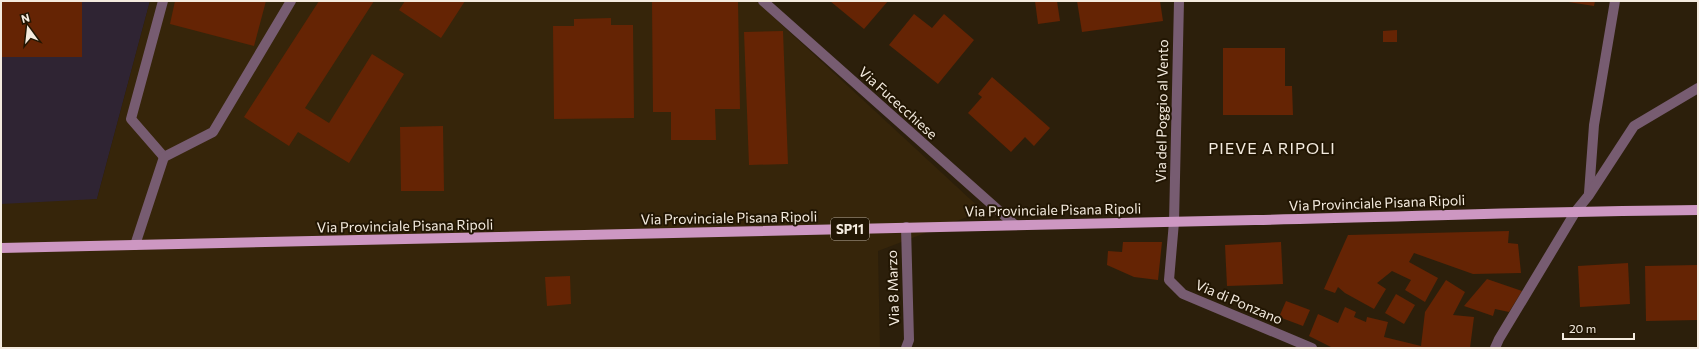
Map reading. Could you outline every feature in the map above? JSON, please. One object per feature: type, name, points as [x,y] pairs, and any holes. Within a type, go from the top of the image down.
[{"type":"main road","name":"Via Provinciale Pisana Ripoli","points":[[1,248],[1174,222],[1576,211],[1698,210]]},
{"type":"street","points":[[163,1],[132,119],[164,157]]},
{"type":"street","points":[[135,245],[164,157],[213,132],[291,1]]},
{"type":"street","name":"Via Fucecchiese","points":[[763,1],[1014,225]]},
{"type":"street","name":"Via del Poggio al Vento","points":[[1174,222],[1179,1]]},
{"type":"street","points":[[1589,195],[1594,125],[1615,1]]},
{"type":"street","points":[[1496,348],[1499,339],[1576,211],[1589,195],[1634,126],[1698,88]]},
{"type":"street","name":"Via di Ponzano","points":[[1174,222],[1169,280],[1183,294],[1312,348]]},
{"type":"street","name":"Via 8 Marzo","points":[[906,227],[909,340],[906,348]]},
{"type":"shaded area","points":[[1,1],[150,1],[97,199],[1,212]]},
{"type":"shaded area","points":[[150,1],[756,1],[983,211],[878,251],[880,348],[1,348],[1,204],[97,199]]},
{"type":"building","points":[[1,1],[82,1],[82,57],[1,57]]},
{"type":"building","points":[[175,1],[266,1],[254,46],[170,24]]},
{"type":"building","points":[[319,1],[374,1],[305,108],[329,123],[372,54],[404,74],[349,163],[298,132],[289,146],[244,117]]},
{"type":"building","points":[[405,1],[465,1],[441,38],[399,10]]},
{"type":"building","points":[[652,1],[738,1],[740,109],[715,109],[716,140],[671,140],[671,112],[653,112]]},
{"type":"building","points":[[830,1],[888,1],[864,29]]},
{"type":"building","points":[[1035,1],[1057,1],[1060,21],[1038,24]]},
{"type":"building","points":[[1077,1],[1160,1],[1163,21],[1082,32]]},
{"type":"building","points":[[1562,1],[1595,1],[1594,6]]},
{"type":"building","points":[[914,14],[932,28],[944,14],[974,40],[938,84],[889,45]]},
{"type":"building","points":[[611,18],[611,25],[633,25],[634,118],[554,119],[553,26],[574,26],[574,19]]},
{"type":"building","points":[[1397,30],[1397,42],[1383,42],[1383,31]]},
{"type":"building","points":[[783,31],[788,164],[749,165],[744,32]]},
{"type":"building","points":[[1223,48],[1285,48],[1285,86],[1292,86],[1293,115],[1223,115]]},
{"type":"building","points":[[992,77],[1050,128],[1034,146],[1025,137],[1011,152],[968,113],[982,97],[978,94]]},
{"type":"building","points":[[443,126],[444,191],[401,191],[400,127]]},
{"type":"building","points":[[1509,231],[1508,243],[1518,244],[1521,273],[1473,274],[1414,253],[1409,262],[1438,278],[1425,302],[1405,290],[1411,280],[1392,271],[1377,283],[1386,289],[1374,309],[1345,293],[1338,287],[1335,293],[1324,289],[1348,235]]},
{"type":"building","points":[[1123,242],[1162,242],[1158,280],[1134,277],[1107,265],[1108,251],[1122,252]]},
{"type":"building","points":[[1281,242],[1283,284],[1227,286],[1225,245]]},
{"type":"building","points":[[1628,263],[1630,304],[1580,307],[1578,266]]},
{"type":"building","points":[[1698,265],[1698,320],[1646,321],[1645,266]]},
{"type":"building","points":[[570,276],[571,304],[547,306],[545,277]]},
{"type":"building","points":[[1487,279],[1522,291],[1509,312],[1495,309],[1493,316],[1464,306]]},
{"type":"building","points":[[1446,280],[1465,292],[1453,315],[1474,317],[1470,348],[1333,348],[1309,336],[1318,314],[1338,323],[1345,307],[1356,312],[1354,317],[1366,322],[1367,317],[1388,322],[1384,337],[1421,346],[1425,312]]},
{"type":"building","points":[[1396,294],[1415,305],[1404,324],[1385,313]]},
{"type":"building","points":[[1286,301],[1310,310],[1303,326],[1279,317]]},
{"type":"district","name":"PIEVE A RIPOLI","points":[[1272,148]]}]
